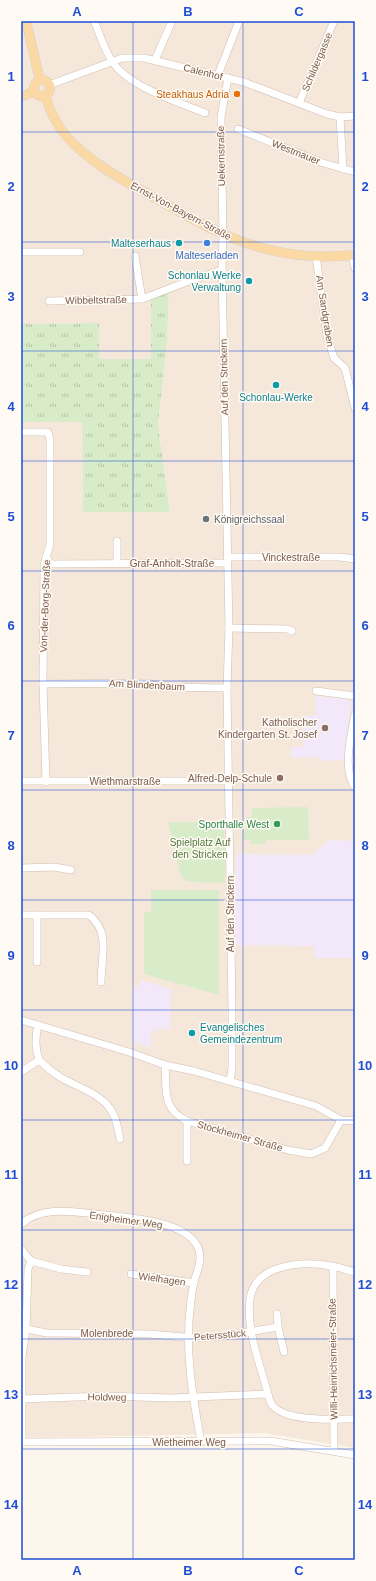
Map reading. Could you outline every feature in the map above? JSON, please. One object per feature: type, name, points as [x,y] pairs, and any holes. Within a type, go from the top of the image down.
[{"type":"main road","points":[[26,21],[40,80]]},
{"type":"main road","points":[[40,80],[45,81],[49,85],[49,93],[45,96],[40,97],[34,91],[35,83],[40,80]]},
{"type":"main road","points":[[21,97],[34,91]]},
{"type":"main road","name":"Ernst-Von-Bayern-Straße","points":[[45,96],[50,109],[63,132],[90,159],[182,213],[223,234],[260,248],[316,256],[354,255]]},
{"type":"street","points":[[94,21],[112,61],[128,78],[158,93],[205,113]]},
{"type":"street","points":[[155,60],[172,21]]},
{"type":"street","points":[[218,75],[239,21]]},
{"type":"street","name":"Schildergasse","points":[[300,103],[334,21]]},
{"type":"street","name":"Calenhof","points":[[49,85],[112,61],[133,57],[155,60],[256,86],[328,114],[340,117],[355,116]]},
{"type":"street","name":"Uekernstraße","points":[[223,234],[220,117],[228,78]]},
{"type":"street","points":[[340,117],[343,169]]},
{"type":"street","name":"Westmauer","points":[[238,129],[323,163],[355,172]]},
{"type":"street","name":"Auf den Strickern","points":[[223,234],[222,270],[227,520],[227,688],[232,1009],[232,1068],[230,1081]]},
{"type":"street","points":[[21,252],[80,252]]},
{"type":"street","points":[[354,255],[355,268]]},
{"type":"street","name":"Wibbeltstraße","points":[[135,256],[142,299]]},
{"type":"street","name":"Am Sandgraben","points":[[316,256],[327,336],[334,358],[345,368],[355,408]]},
{"type":"street","name":"Wibbeltstraße","points":[[49,301],[142,299],[188,281],[222,270]]},
{"type":"street","name":"Von-der-Borg-Straße","points":[[21,432],[48,432],[50,440],[50,544],[44,565],[43,684],[46,782]]},
{"type":"street","points":[[227,520],[257,520]]},
{"type":"street","name":"Graf-Anholt-Straße","points":[[117,541],[117,564]]},
{"type":"street","name":"Graf-Anholt-Straße","points":[[46,557],[51,564],[117,564],[227,560]]},
{"type":"street","name":"Vinckestraße","points":[[227,560],[340,557],[355,559]]},
{"type":"street","points":[[228,628],[288,629],[292,631]]},
{"type":"street","name":"Am Blindenbaum","points":[[43,684],[148,683],[158,686],[227,688]]},
{"type":"street","points":[[316,691],[355,696]]},
{"type":"street","points":[[353,784],[352,768],[355,715]]},
{"type":"street","name":"Wiethmarstraße","points":[[21,781],[229,781]]},
{"type":"street","points":[[21,868],[54,868],[71,870]]},
{"type":"street","points":[[21,915],[88,915],[97,921],[101,929],[104,943],[101,982]]},
{"type":"street","points":[[37,915],[37,962]]},
{"type":"street","points":[[21,1020],[129,1052],[164,1065],[194,1071],[316,1106],[341,1120],[355,1121]]},
{"type":"street","points":[[38,1025],[36,1034],[36,1051],[39,1060],[46,1068],[60,1077],[101,1098],[111,1109],[118,1123],[120,1139]]},
{"type":"street","points":[[21,1072],[39,1060]]},
{"type":"street","name":"Stockheimer Straße","points":[[164,1065],[167,1098],[170,1108],[178,1116],[187,1121],[288,1150],[311,1154],[324,1148],[341,1120]]},
{"type":"street","points":[[187,1121],[187,1161]]},
{"type":"street","name":"Enigheimer Weg","points":[[21,1224],[28,1217],[36,1214],[56,1211],[122,1217],[165,1225],[179,1230],[190,1237],[199,1250],[200,1259],[194,1283],[188,1337],[193,1396],[201,1442]]},
{"type":"street","points":[[21,1249],[31,1261],[61,1269],[87,1272]]},
{"type":"street","points":[[22,1442],[22,1357],[26,1329],[28,1269],[31,1261]]},
{"type":"street","points":[[355,1272],[332,1266],[300,1264],[282,1267],[266,1274],[253,1288],[250,1298],[252,1332],[264,1394],[273,1406],[287,1414],[334,1419],[355,1419]]},
{"type":"street","name":"Willi-Heinrichsmeier-Straße","points":[[332,1266],[334,1452]]},
{"type":"street","name":"Wielhagen","points":[[130,1274],[194,1283]]},
{"type":"street","points":[[277,1314],[278,1327],[284,1352]]},
{"type":"street","name":"Petersstück","points":[[188,1337],[206,1338],[278,1327]]},
{"type":"street","name":"Molenbrede","points":[[26,1329],[48,1333],[149,1334],[188,1337]]},
{"type":"street","name":"Holdweg","points":[[22,1399],[90,1396],[148,1398],[264,1394]]},
{"type":"street","name":"Wietheimer Weg","points":[[22,1442],[271,1441],[355,1455]]},
{"type":"shaded area","points":[[21,21],[355,21],[355,1448],[264,1433],[21,1438],[21,422],[82,422],[83,512],[170,511],[158,425],[167,343],[169,292],[151,300],[151,359],[99,359],[98,323],[21,324]]},
{"type":"shaded area","name":"Katholischer Kindergarten St. Josef","points":[[316,696],[346,699],[351,702],[344,760],[319,761],[318,757],[291,758],[291,747],[303,747],[303,716],[316,715]]},
{"type":"shaded area","points":[[329,840],[355,841],[355,958],[315,958],[314,946],[236,945],[236,854],[312,855]]},
{"type":"shaded area","points":[[141,980],[171,989],[170,1029],[154,1029],[154,1032],[151,1032],[151,1048],[134,1042],[133,993]]},
{"type":"green space","points":[[169,292],[167,343],[158,425],[170,512],[83,512],[82,422],[21,422],[21,324],[99,323],[99,359],[151,359],[151,299]]},
{"type":"green space","name":"Sporthalle West","points":[[308,807],[309,840],[266,840],[265,844],[251,844],[251,840],[243,840],[243,830],[246,830],[246,817],[252,817],[252,808]]},
{"type":"green space","name":"Spielplatz Auf den Stricken","points":[[168,822],[224,822],[225,883],[193,882],[185,880],[180,873]]},
{"type":"green space","points":[[151,890],[219,890],[219,995],[144,974],[144,912],[151,912]]},
{"type":"place","name":"Steakhaus Adria","points":[[237,94]]},
{"type":"place","name":"Malteserhaus","points":[[179,243]]},
{"type":"place","name":"Malteserladen","points":[[207,243]]},
{"type":"place","name":"Schonlau Werke Verwaltung","points":[[249,281]]},
{"type":"place","name":"Schonlau-Werke","points":[[276,385]]},
{"type":"place","name":"Königreichssaal","points":[[206,519]]},
{"type":"place","name":"Katholischer Kindergarten St. Josef","points":[[325,728]]},
{"type":"place","name":"Alfred-Delp-Schule","points":[[280,778]]},
{"type":"place","name":"Sporthalle West","points":[[277,824]]},
{"type":"place","name":"Evangelisches Gemeindezentrum","points":[[192,1033]]}]
